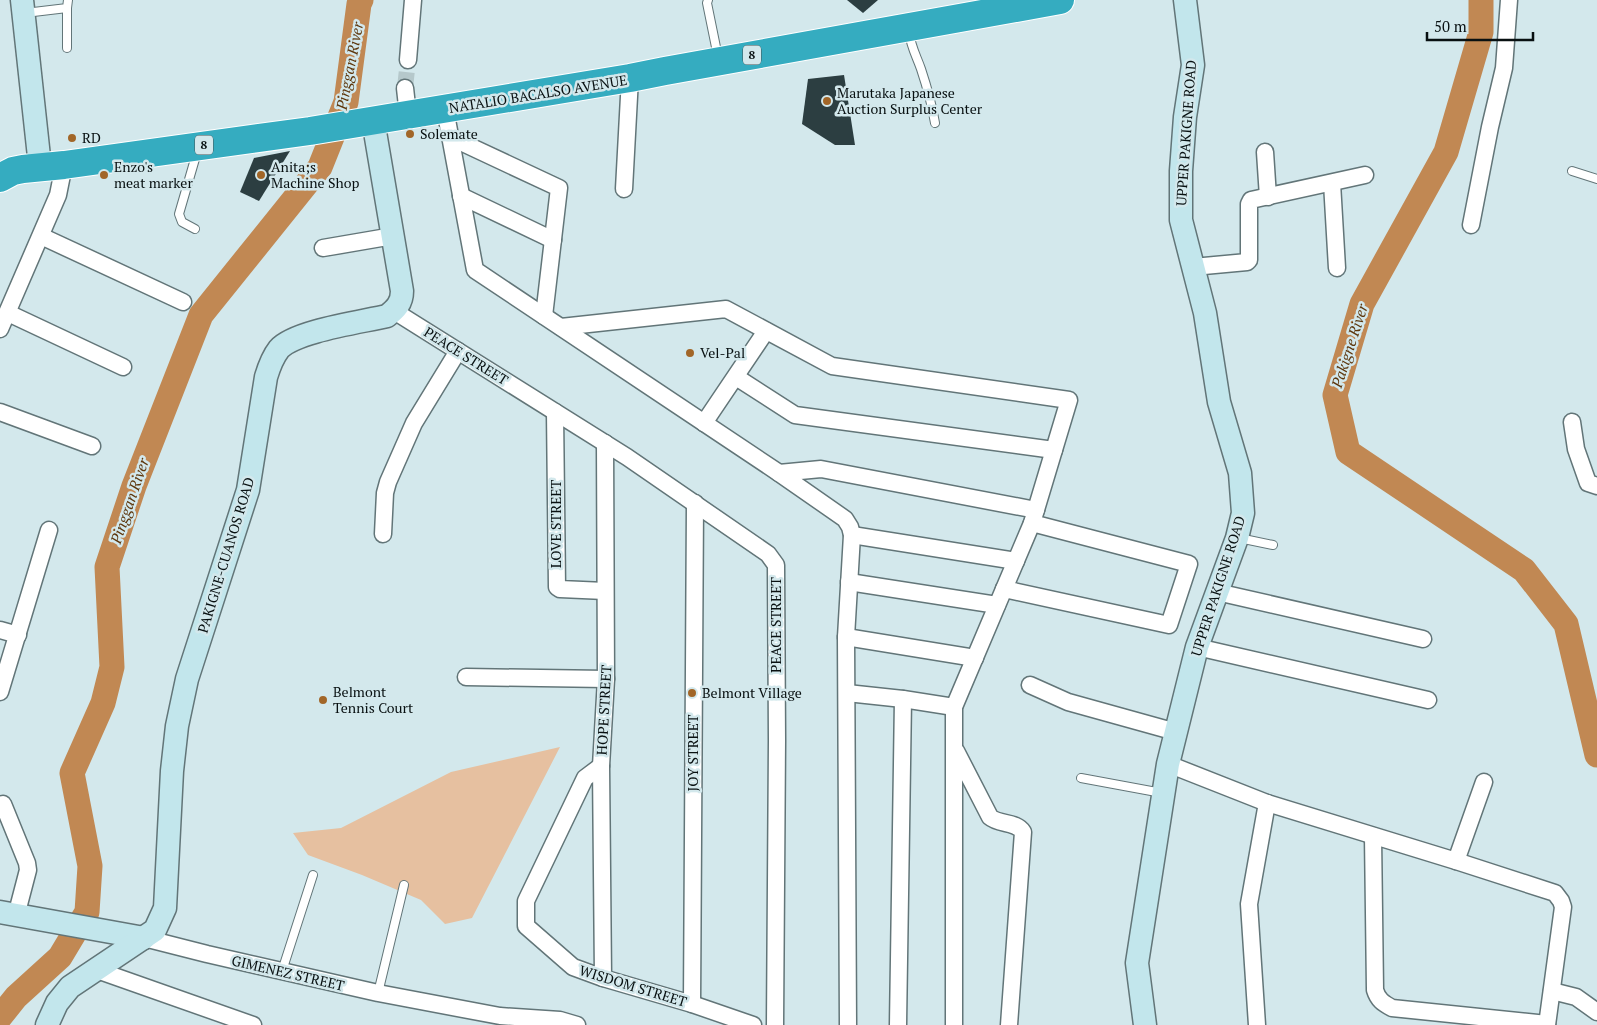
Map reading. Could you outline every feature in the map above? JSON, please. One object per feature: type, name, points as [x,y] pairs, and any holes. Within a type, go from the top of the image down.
[{"type":"highway","name":"NATALIO BACALSO AVENUE","points":[[4,172],[310,131],[364,122],[407,101],[445,109],[630,78],[908,27],[976,11],[1060,0]]},
{"type":"street","points":[[408,60],[412,0]]},
{"type":"street","name":"UPPER PAKIGNE ROAD","points":[[1145,1025],[1137,963],[1168,764],[1197,647],[1237,538],[1243,513],[1240,473],[1219,402],[1205,313],[1181,220],[1182,153],[1193,65],[1186,0]]},
{"type":"street","points":[[1471,225],[1490,127],[1504,68],[1509,0]]},
{"type":"street","points":[[0,329],[58,195],[23,7]]},
{"type":"street","points":[[624,189],[630,78]]},
{"type":"street","points":[[445,109],[475,270],[779,472],[845,520],[850,527],[852,535],[846,637],[848,1025]]},
{"type":"street","points":[[364,122],[393,236],[402,291],[401,302],[394,311]]},
{"type":"street","points":[[450,137],[559,188],[544,316]]},
{"type":"street","points":[[1265,152],[1268,197]]},
{"type":"street","points":[[1193,267],[1247,262],[1249,260],[1250,201],[1365,175]]},
{"type":"street","points":[[1332,183],[1336,268]]},
{"type":"street","points":[[461,196],[554,240]]},
{"type":"street","points":[[41,236],[183,302]]},
{"type":"street","points":[[323,248],[393,236]]},
{"type":"street","points":[[561,327],[726,309],[832,366],[1069,400],[1034,516],[954,707],[954,1025]]},
{"type":"street","name":"PEACE STREET","points":[[394,311],[605,443],[768,554],[776,565],[775,1025]]},
{"type":"street","name":"PAKIGNE-CUANOS ROAD","points":[[47,1025],[57,1003],[70,987],[154,930],[165,908],[172,771],[177,726],[185,688],[248,490],[270,362],[280,348],[291,340],[387,316],[394,311]]},
{"type":"street","points":[[8,312],[122,367]]},
{"type":"street","points":[[704,423],[766,331]]},
{"type":"street","points":[[383,534],[385,493],[388,482],[414,423],[458,351]]},
{"type":"street","points":[[736,376],[795,415],[1054,450]]},
{"type":"street","points":[[0,412],[92,446]]},
{"type":"street","name":"LOVE STREET","points":[[555,412],[556,587],[560,589],[606,591]]},
{"type":"street","points":[[1572,422],[1576,449],[1588,483],[1597,486]]},
{"type":"street","name":"HOPE STREET","points":[[603,978],[601,766],[606,679],[605,443]]},
{"type":"street","points":[[779,472],[821,469],[1034,516],[1188,564],[1169,625],[1004,589]]},
{"type":"street","name":"JOY STREET","points":[[692,1004],[695,503]]},
{"type":"street","points":[[0,692],[49,530]]},
{"type":"street","points":[[852,535],[1016,561]]},
{"type":"street","points":[[849,582],[997,605]]},
{"type":"street","points":[[1217,592],[1423,639]]},
{"type":"street","points":[[0,630],[18,635]]},
{"type":"street","points":[[846,637],[975,658]]},
{"type":"street","points":[[1197,647],[1428,700]]},
{"type":"street","points":[[466,677],[606,679]]},
{"type":"street","points":[[1030,685],[1068,702],[1176,732]]},
{"type":"street","points":[[847,693],[954,707]]},
{"type":"street","points":[[898,1025],[903,699]]},
{"type":"street","points":[[954,747],[990,817],[994,820],[1016,826],[1022,832],[1009,1025]]},
{"type":"street","points":[[1168,764],[1267,803],[1456,861],[1556,893],[1559,896],[1562,907],[1547,1024],[1392,1008],[1378,998],[1375,990],[1374,836]]},
{"type":"street","name":"WISDOM STREET","points":[[601,766],[585,778],[526,901],[526,926],[573,967],[753,1025]]},
{"type":"street","points":[[1456,861],[1484,782]]},
{"type":"street","points":[[1257,1025],[1249,904],[1267,803]]},
{"type":"street","points":[[3,804],[27,863],[28,870],[8,914]]},
{"type":"street","name":"GIMENEZ STREET","points":[[8,914],[144,938],[282,972],[378,993],[500,1016],[560,1020],[577,1025]]},
{"type":"street","points":[[94,969],[253,1025]]},
{"type":"street","points":[[1552,991],[1576,997],[1597,1012]]},
{"type":"lane","points":[[708,0],[707,3],[719,61]]},
{"type":"lane","points":[[23,7],[68,4],[67,48]]},
{"type":"lane","points":[[908,27],[911,47],[921,69],[935,123]]},
{"type":"lane","points":[[195,229],[182,222],[179,214],[199,146]]},
{"type":"lane","points":[[1572,171],[1597,178]]},
{"type":"lane","points":[[1237,538],[1273,545]]},
{"type":"lane","points":[[1081,778],[1164,794]]},
{"type":"lane","points":[[282,972],[313,875]]},
{"type":"lane","points":[[378,993],[404,884]]},
{"type":"shaded area","points":[[560,747],[472,918],[445,924],[421,900],[308,855],[293,833],[341,828],[451,772]]},
{"type":"building","points":[[847,0],[878,0],[863,13]]},
{"type":"building","name":"Marutaka Japanese Auction Surplus Center","points":[[844,75],[855,145],[835,145],[802,124],[808,79]]},
{"type":"building","name":"Anita;s Machine Shop","points":[[290,151],[259,201],[240,192],[254,158]]},
{"type":"waterway","name":"Pinggan River","points":[[0,1017],[16,997],[60,957],[87,912],[90,866],[72,773],[103,703],[112,667],[107,567],[134,486],[201,315],[320,167],[346,102],[361,0]]},
{"type":"waterway","name":"Pakigne River","points":[[1481,0],[1481,32],[1446,152],[1362,304],[1335,395],[1348,452],[1524,570],[1566,624],[1597,755]]},
{"type":"tunnel","points":[[405,88],[408,60]]},
{"type":"place","name":"Marutaka Japanese Auction Surplus Center","points":[[827,101]]},
{"type":"place","name":"Solemate","points":[[410,134]]},
{"type":"place","name":"RD","points":[[72,138]]},
{"type":"place","name":"Enzo's meat marker","points":[[104,175]]},
{"type":"place","name":"Anita;s Machine Shop","points":[[261,175]]},
{"type":"place","name":"Vel-Pal","points":[[690,353]]},
{"type":"place","name":"Belmont Village","points":[[692,693]]},
{"type":"place","name":"Belmont Tennis Court","points":[[323,700]]}]
